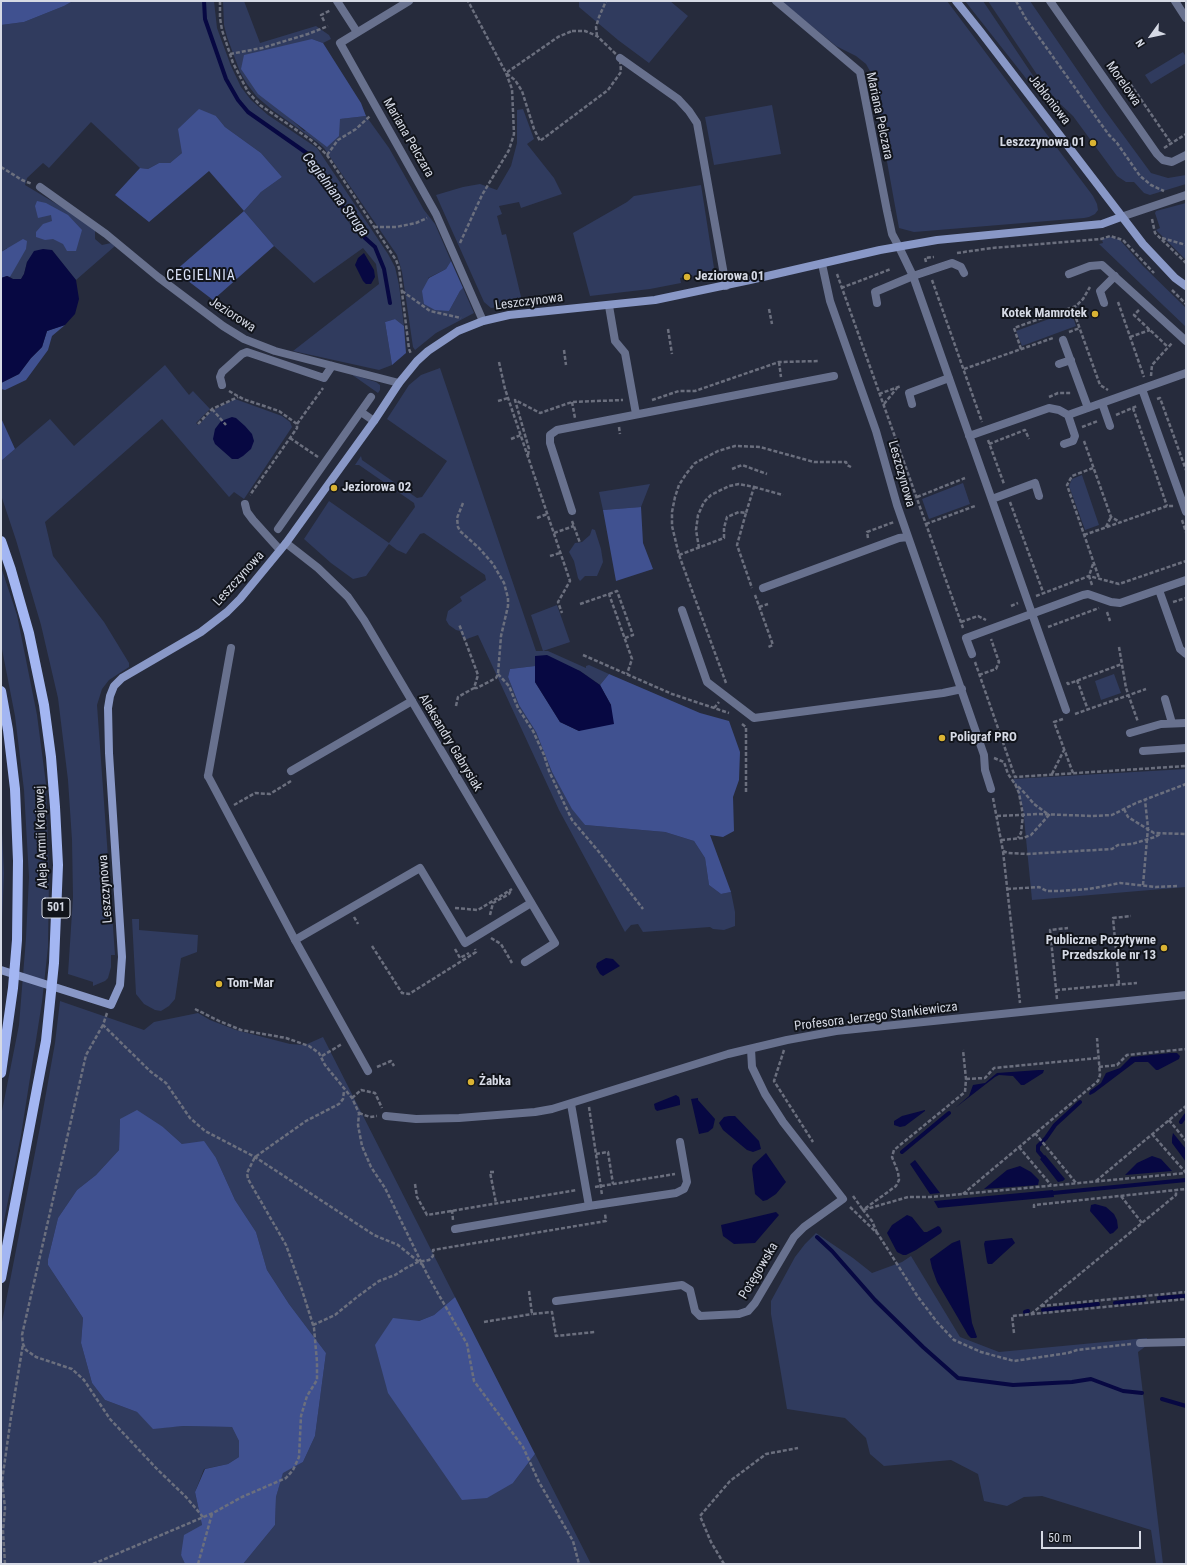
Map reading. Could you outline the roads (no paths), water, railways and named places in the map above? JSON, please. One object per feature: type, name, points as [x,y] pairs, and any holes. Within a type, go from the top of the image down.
[{"type":"main road","name":"Aleja Armii Krajowej","points":[[1,541],[29,633],[44,705],[52,771],[58,865],[54,963],[46,1041],[1,1278]]},
{"type":"main road","name":"Aleja Armii Krajowej","points":[[1,691],[9,738],[15,789],[18,861],[16,947],[13,988],[1,1073]]},
{"type":"street","points":[[337,1],[357,32]]},
{"type":"street","name":"Mariana Pelczara","points":[[409,1],[340,43],[436,214],[483,321]]},
{"type":"street","name":"Mariana Pelczara","points":[[776,1],[860,72],[887,212],[892,234],[899,247]]},
{"type":"street","name":"Jabłoniowa","points":[[956,1],[995,49],[1143,244],[1174,278],[1186,286]]},
{"type":"street","name":"Morelowa","points":[[1050,1],[1156,153],[1163,160],[1172,162],[1186,155]]},
{"type":"street","points":[[1175,1],[1186,18]]},
{"type":"street","points":[[620,58],[678,99],[697,123],[726,286]]},
{"type":"street","name":"Jeziorowa","points":[[40,187],[106,234],[158,277],[218,322],[244,339],[275,351],[399,383]]},
{"type":"street","points":[[1121,216],[1186,195]]},
{"type":"street","name":"Leszczynowa","points":[[1,970],[111,1005],[120,985],[122,957],[109,753],[108,708],[110,696],[114,686],[122,678],[201,632],[227,612],[286,543],[374,421],[399,383],[417,361],[458,331],[483,321],[508,315],[609,306],[655,300],[726,286],[899,247],[978,236],[1102,224],[1121,216]]},
{"type":"street","points":[[899,247],[912,276],[949,378],[1066,710]]},
{"type":"street","points":[[878,304],[875,292],[912,276],[952,263],[961,267],[964,273]]},
{"type":"street","name":"Leszczynowa","points":[[822,264],[830,301],[876,431],[908,537],[984,755],[985,770],[991,789]]},
{"type":"street","points":[[1069,274],[1090,266],[1102,265],[1186,342]]},
{"type":"street","points":[[1104,303],[1100,291],[1114,276]]},
{"type":"street","points":[[609,306],[615,340],[625,353],[636,414]]},
{"type":"street","points":[[1064,340],[1088,408]]},
{"type":"street","points":[[222,384],[220,377],[222,372],[242,354],[247,352],[324,378],[332,366]]},
{"type":"street","points":[[1059,364],[1070,360]]},
{"type":"street","points":[[1068,415],[1186,373]]},
{"type":"street","points":[[572,513],[550,442],[550,435],[557,430],[834,376]]},
{"type":"street","points":[[912,404],[909,393],[949,378]]},
{"type":"street","points":[[1142,389],[1184,501],[1186,512]]},
{"type":"street","points":[[278,529],[371,397]]},
{"type":"street","points":[[1102,403],[1110,426]]},
{"type":"street","points":[[969,436],[1049,408],[1059,410],[1068,415],[1075,436],[1073,441],[1064,444]]},
{"type":"street","points":[[361,412],[374,421]]},
{"type":"street","points":[[992,499],[1035,483],[1040,496]]},
{"type":"street","points":[[245,504],[247,512],[253,520],[280,550]]},
{"type":"street","points":[[763,588],[899,538],[908,537]]},
{"type":"street","name":"Aleksandry Gabrysiak","points":[[286,543],[318,568],[348,597],[364,620],[554,943],[525,962]]},
{"type":"street","points":[[972,654],[966,638],[1083,595],[1096,596],[1111,602],[1120,603],[1186,580]]},
{"type":"street","points":[[1159,590],[1183,651]]},
{"type":"street","points":[[682,610],[707,682],[754,718],[944,693],[962,689]]},
{"type":"street","points":[[231,648],[208,776],[295,940],[368,1071]]},
{"type":"street","points":[[1165,699],[1172,723]]},
{"type":"street","points":[[291,771],[412,701]]},
{"type":"street","points":[[1130,733],[1161,724],[1186,723]]},
{"type":"street","points":[[1143,751],[1186,748]]},
{"type":"street","points":[[295,940],[420,868],[465,943],[531,903]]},
{"type":"street","name":"Profesora Jerzego Stankiewicza","points":[[386,1116],[459,1118],[535,1112],[571,1104],[728,1054],[787,1040],[836,1031],[1186,995]]},
{"type":"street","name":"Potęgowska","points":[[556,1301],[682,1285],[690,1290],[695,1311],[700,1316],[739,1314],[748,1311],[755,1303],[794,1237],[804,1227],[842,1199],[783,1122],[765,1094],[752,1067],[750,1049]]},
{"type":"street","points":[[571,1104],[588,1206]]},
{"type":"street","points":[[455,1229],[588,1206],[676,1193],[684,1189],[687,1182],[680,1142]]},
{"type":"street","points":[[1140,1343],[1186,1342]]},
{"type":"waterway","name":"Cegielniana Struga","points":[[204,1],[205,19],[226,79],[238,100],[248,112],[308,154],[317,166],[326,183],[351,219],[365,238],[375,247],[384,269],[390,303]]},
{"type":"waterway","points":[[1043,1157],[1038,1151],[1038,1146],[1055,1125],[1080,1102]]},
{"type":"waterway","points":[[902,1152],[949,1113]]},
{"type":"waterway","points":[[1181,1122],[1186,1115]]},
{"type":"waterway","points":[[1053,1193],[1186,1180]]},
{"type":"waterway","points":[[817,1237],[832,1251],[875,1300],[923,1347],[958,1378],[1013,1385],[1072,1382],[1091,1379],[1123,1391],[1142,1393]]},
{"type":"waterway","points":[[1159,1298],[1186,1296]]},
{"type":"waterway","points":[[1115,1303],[1144,1300]]},
{"type":"waterway","points":[[1043,1310],[1098,1304]]},
{"type":"waterway","points":[[1162,1399],[1186,1406]]},
{"type":"place","name":"Leszczynowa 01","points":[[1093,143]]},
{"type":"place","name":"Jeziorowa 01","points":[[687,277]]},
{"type":"place","name":"Kotek Mamrotek","points":[[1095,314]]},
{"type":"place","name":"Jeziorowa 02","points":[[334,488]]},
{"type":"place","name":"Poligraf PRO","points":[[942,738]]},
{"type":"place","name":"Publiczne Pozytywne Przedszkole nr 13","points":[[1164,948]]},
{"type":"place","name":"Tom-Mar","points":[[219,984]]},
{"type":"place","name":"Żabka","points":[[471,1082]]},
{"type":"district","name":"CEGIELNIA","points":[[201,276]]}]
